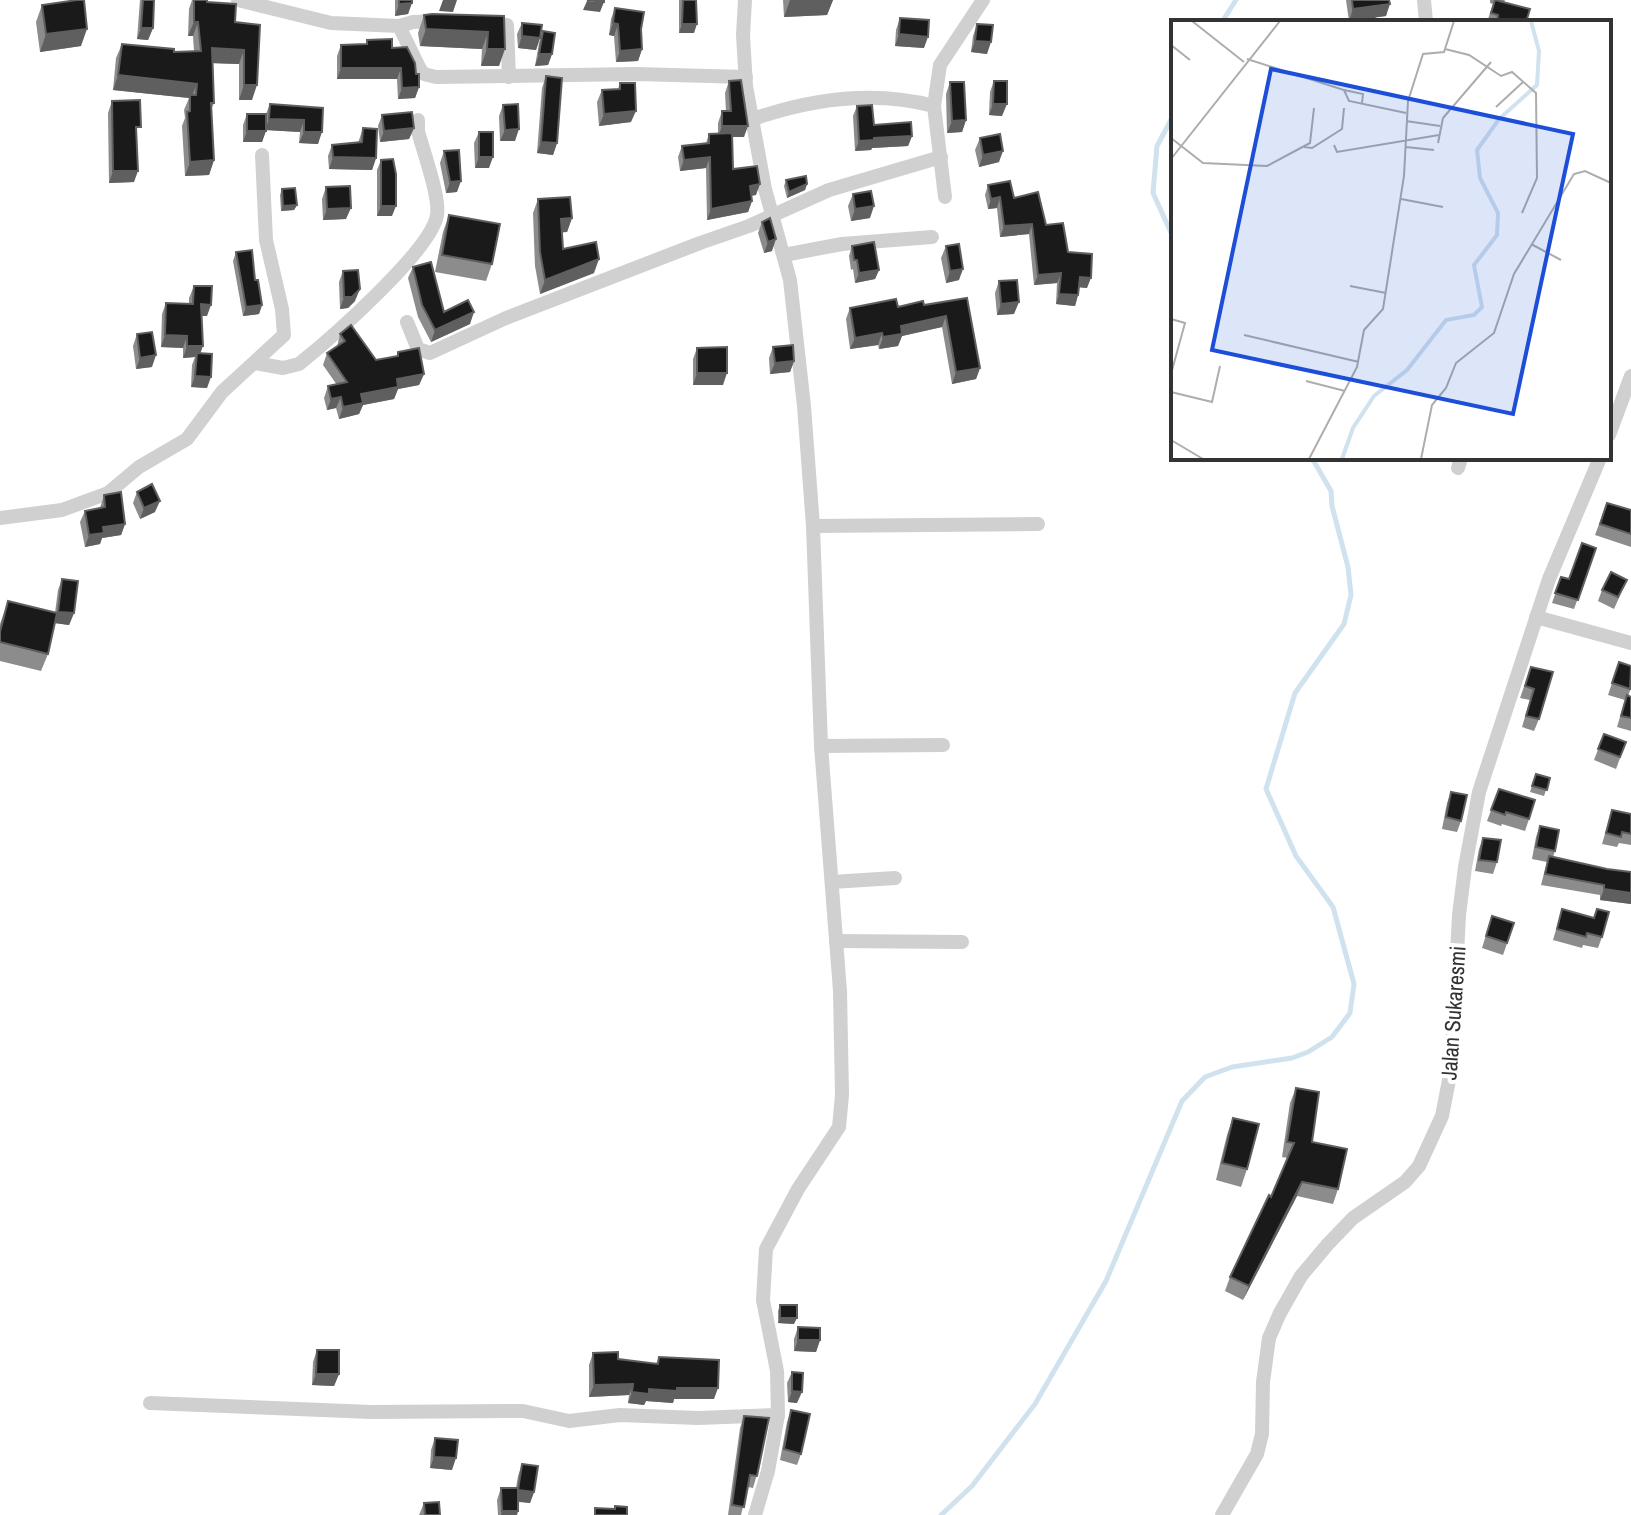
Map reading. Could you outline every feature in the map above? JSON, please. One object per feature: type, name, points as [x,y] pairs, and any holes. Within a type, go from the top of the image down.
[{"type":"street","points":[[238,0],[331,23],[399,26],[413,22],[462,22],[507,25],[509,77]]},
{"type":"street","points":[[745,0],[746,77],[765,189],[790,280],[804,406],[813,526],[821,746],[836,941],[842,1095],[839,1127],[798,1189],[766,1249],[763,1300],[777,1371],[778,1415],[768,1471],[755,1515]]},
{"type":"street","points":[[945,197],[934,106],[940,65],[983,0]]},
{"type":"street","points":[[1424,0],[1426,20]]},
{"type":"street","points":[[399,26],[424,74],[436,77],[636,74],[746,77]]},
{"type":"street","points":[[753,119],[783,108],[881,96],[934,106]]},
{"type":"street","points":[[255,363],[283,368],[299,364],[401,270],[433,228],[438,204],[418,131],[418,120]]},
{"type":"street","points":[[0,518],[62,510],[108,493],[139,467],[187,439],[222,392],[284,335],[282,309],[266,240],[262,155]]},
{"type":"street","points":[[407,322],[418,349],[425,354],[430,353],[506,318],[749,226],[829,190],[941,157]]},
{"type":"street","points":[[784,255],[842,244],[932,237]]},
{"type":"street","points":[[1611,430],[1631,376]]},
{"type":"street","name":"Jalan Sukaresmi","points":[[1222,1515],[1257,1454],[1262,1434],[1263,1382],[1269,1338],[1280,1313],[1301,1276],[1328,1244],[1353,1218],[1405,1182],[1419,1166],[1442,1116],[1451,1070],[1459,915],[1479,792],[1536,617],[1599,460]]},
{"type":"street","points":[[813,526],[1038,524]]},
{"type":"street","points":[[1536,617],[1631,643]]},
{"type":"street","points":[[821,746],[943,745]]},
{"type":"street","points":[[832,882],[895,878]]},
{"type":"street","points":[[836,941],[962,942]]},
{"type":"street","points":[[150,1403],[371,1412],[523,1411],[569,1421],[620,1415],[698,1418],[778,1415]]},
{"type":"building","points":[[84,0],[87,29],[46,34],[42,5]]},
{"type":"building","points":[[143,0],[154,0],[153,28],[141,28]]},
{"type":"building","points":[[194,0],[236,4],[235,22],[260,25],[257,85],[244,85],[244,50],[212,48],[214,160],[190,162],[187,112],[190,111],[190,95],[196,95],[197,84],[118,75],[122,44],[174,49],[174,52],[201,51],[198,22],[194,22]]},
{"type":"building","points":[[399,0],[412,0],[412,3],[399,4]]},
{"type":"building","points":[[683,0],[696,0],[697,24],[682,24]]},
{"type":"building","points":[[1352,0],[1389,0],[1390,4],[1353,9]]},
{"type":"building","points":[[1495,0],[1530,9],[1527,20],[1497,20],[1498,15],[1491,13]]},
{"type":"building","points":[[615,8],[644,12],[642,49],[620,51],[618,24],[613,23]]},
{"type":"building","points":[[424,15],[504,16],[505,49],[487,49],[488,32],[426,29]]},
{"type":"building","points":[[900,18],[929,20],[928,37],[899,34]]},
{"type":"building","points":[[522,23],[542,25],[540,38],[522,36]]},
{"type":"building","points":[[977,24],[993,25],[991,42],[975,41]]},
{"type":"building","points":[[543,31],[555,33],[552,54],[539,54]]},
{"type":"building","points":[[392,39],[392,48],[407,47],[415,63],[416,74],[419,74],[419,87],[402,88],[401,68],[341,68],[341,45]]},
{"type":"building","points":[[546,76],[562,78],[557,143],[541,142]]},
{"type":"building","points":[[741,80],[748,126],[722,126],[722,111],[731,111],[729,81]]},
{"type":"building","points":[[994,81],[1007,81],[1007,104],[993,104]]},
{"type":"building","points":[[950,82],[964,82],[966,120],[952,121]]},
{"type":"building","points":[[620,83],[635,83],[636,111],[604,114],[602,90],[620,89]]},
{"type":"building","points":[[140,100],[141,127],[136,127],[138,171],[113,171],[112,101]]},
{"type":"building","points":[[270,104],[323,108],[322,132],[304,132],[304,120],[269,119]]},
{"type":"building","points":[[518,104],[519,129],[505,130],[503,105]]},
{"type":"building","points":[[872,105],[874,125],[911,122],[912,136],[859,141],[857,106]]},
{"type":"building","points":[[412,112],[414,128],[384,131],[382,115]]},
{"type":"building","points":[[247,114],[266,114],[266,131],[247,131]]},
{"type":"building","points":[[363,128],[377,129],[376,158],[333,157],[332,145],[362,142]]},
{"type":"building","points":[[479,132],[493,132],[493,157],[479,157]]},
{"type":"building","points":[[732,133],[733,169],[757,166],[760,184],[750,186],[752,201],[711,209],[710,157],[684,160],[682,146],[709,143],[709,134]]},
{"type":"building","points":[[1000,134],[1003,151],[983,155],[980,138]]},
{"type":"building","points":[[459,150],[461,181],[450,182],[444,151]]},
{"type":"building","points":[[393,159],[396,206],[381,206],[381,160]]},
{"type":"building","points":[[806,176],[807,184],[789,192],[786,180]]},
{"type":"building","points":[[1010,181],[1014,198],[1038,192],[1046,225],[1063,223],[1068,252],[1092,254],[1091,278],[1080,277],[1078,295],[1059,294],[1061,273],[1038,275],[1032,224],[1004,226],[1000,197],[991,199],[988,185]]},
{"type":"building","points":[[350,186],[351,208],[327,209],[326,187]]},
{"type":"building","points":[[295,188],[297,205],[283,206],[282,189]]},
{"type":"building","points":[[871,191],[874,206],[855,209],[853,194]]},
{"type":"building","points":[[570,197],[572,218],[561,219],[563,249],[596,242],[599,259],[545,280],[540,252],[538,199]]},
{"type":"building","points":[[449,215],[500,224],[492,264],[442,255]]},
{"type":"building","points":[[770,218],[776,239],[768,242],[762,222]]},
{"type":"building","points":[[874,242],[879,270],[859,273],[852,246]]},
{"type":"building","points":[[959,244],[963,269],[950,271],[946,246]]},
{"type":"building","points":[[252,250],[255,280],[258,280],[262,305],[246,307],[236,252]]},
{"type":"building","points":[[431,262],[444,312],[468,300],[474,312],[435,330],[422,305],[413,267]]},
{"type":"building","points":[[358,270],[360,289],[352,297],[344,297],[343,271]]},
{"type":"building","points":[[1017,280],[1019,302],[1001,304],[999,281]]},
{"type":"building","points":[[194,286],[212,286],[211,305],[201,304],[203,346],[187,346],[187,336],[165,335],[166,303],[193,304]]},
{"type":"building","points":[[967,298],[980,368],[956,372],[946,316],[901,326],[902,334],[883,337],[882,333],[855,338],[850,308],[896,299],[898,307],[923,301],[924,305]]},
{"type":"building","points":[[351,325],[376,360],[419,348],[424,374],[397,379],[398,387],[361,394],[363,403],[343,407],[341,397],[331,399],[328,386],[347,382],[327,353],[345,341],[340,334]]},
{"type":"building","points":[[152,332],[156,355],[140,358],[137,334]]},
{"type":"building","points":[[793,345],[794,361],[775,363],[773,347]]},
{"type":"building","points":[[727,347],[727,373],[697,373],[697,348]]},
{"type":"building","points":[[197,353],[212,354],[211,377],[195,376]]},
{"type":"building","points":[[152,484],[160,501],[144,508],[137,492]]},
{"type":"building","points":[[121,492],[125,524],[103,527],[104,533],[89,535],[85,511],[105,507],[104,495]]},
{"type":"building","points":[[1607,503],[1631,510],[1631,534],[1600,524]]},
{"type":"building","points":[[1582,543],[1596,548],[1578,600],[1555,593],[1561,577],[1569,579]]},
{"type":"building","points":[[1611,572],[1627,580],[1618,597],[1602,590]]},
{"type":"building","points":[[62,579],[78,581],[74,613],[58,612]]},
{"type":"building","points":[[8,601],[57,613],[48,654],[0,642]]},
{"type":"building","points":[[1619,662],[1631,666],[1630,689],[1612,683]]},
{"type":"building","points":[[1531,667],[1553,672],[1539,719],[1526,716],[1534,689],[1525,686]]},
{"type":"building","points":[[1627,695],[1631,697],[1631,718],[1621,716]]},
{"type":"building","points":[[1604,734],[1626,742],[1620,757],[1598,749]]},
{"type":"building","points":[[1536,774],[1550,778],[1547,790],[1532,786]]},
{"type":"building","points":[[1499,789],[1535,800],[1529,819],[1491,810]]},
{"type":"building","points":[[1451,792],[1467,795],[1461,821],[1446,817]]},
{"type":"building","points":[[1612,810],[1631,814],[1631,834],[1622,832],[1621,837],[1606,833]]},
{"type":"building","points":[[1540,826],[1559,830],[1555,851],[1536,847]]},
{"type":"building","points":[[1483,838],[1501,840],[1497,862],[1479,860]]},
{"type":"building","points":[[1549,856],[1631,872],[1631,893],[1545,874]]},
{"type":"building","points":[[1562,909],[1594,918],[1597,909],[1609,912],[1602,937],[1587,933],[1586,937],[1557,929]]},
{"type":"building","points":[[1492,916],[1514,923],[1507,943],[1486,936]]},
{"type":"building","points":[[1296,1088],[1319,1092],[1312,1142],[1347,1149],[1338,1189],[1302,1182],[1249,1286],[1230,1277],[1269,1195],[1271,1197],[1294,1143],[1287,1142]]},
{"type":"building","points":[[1233,1118],[1259,1124],[1247,1169],[1222,1163]]},
{"type":"building","points":[[780,1305],[797,1305],[797,1318],[780,1318]]},
{"type":"building","points":[[798,1327],[820,1328],[820,1340],[798,1340]]},
{"type":"building","points":[[317,1350],[339,1350],[339,1374],[316,1374]]},
{"type":"building","points":[[618,1352],[618,1359],[658,1364],[659,1357],[719,1360],[718,1388],[677,1388],[677,1391],[649,1389],[649,1394],[632,1392],[633,1384],[594,1385],[593,1353]]},
{"type":"building","points":[[792,1372],[803,1373],[802,1392],[792,1391]]},
{"type":"building","points":[[791,1410],[810,1414],[801,1454],[784,1449]]},
{"type":"building","points":[[744,1416],[769,1418],[757,1476],[750,1475],[744,1507],[732,1505]]},
{"type":"building","points":[[435,1438],[458,1440],[456,1458],[434,1457]]},
{"type":"building","points":[[522,1464],[538,1466],[534,1492],[518,1490]]},
{"type":"building","points":[[501,1488],[518,1488],[518,1511],[502,1511]]},
{"type":"building","points":[[439,1502],[440,1515],[425,1515],[424,1503]]},
{"type":"building","points":[[615,1506],[627,1507],[627,1515],[595,1515],[595,1508],[615,1509]]},
{"type":"waterway","points":[[1223,20],[1236,0]]},
{"type":"waterway","points":[[1171,120],[1157,146],[1153,193],[1171,233]]},
{"type":"waterway","points":[[941,1515],[972,1486],[1035,1404],[1106,1281],[1182,1101],[1205,1077],[1232,1067],[1292,1058],[1308,1052],[1332,1037],[1350,1013],[1354,984],[1333,907],[1296,856],[1266,789],[1295,693],[1344,624],[1351,595],[1331,491],[1313,460]]}]
